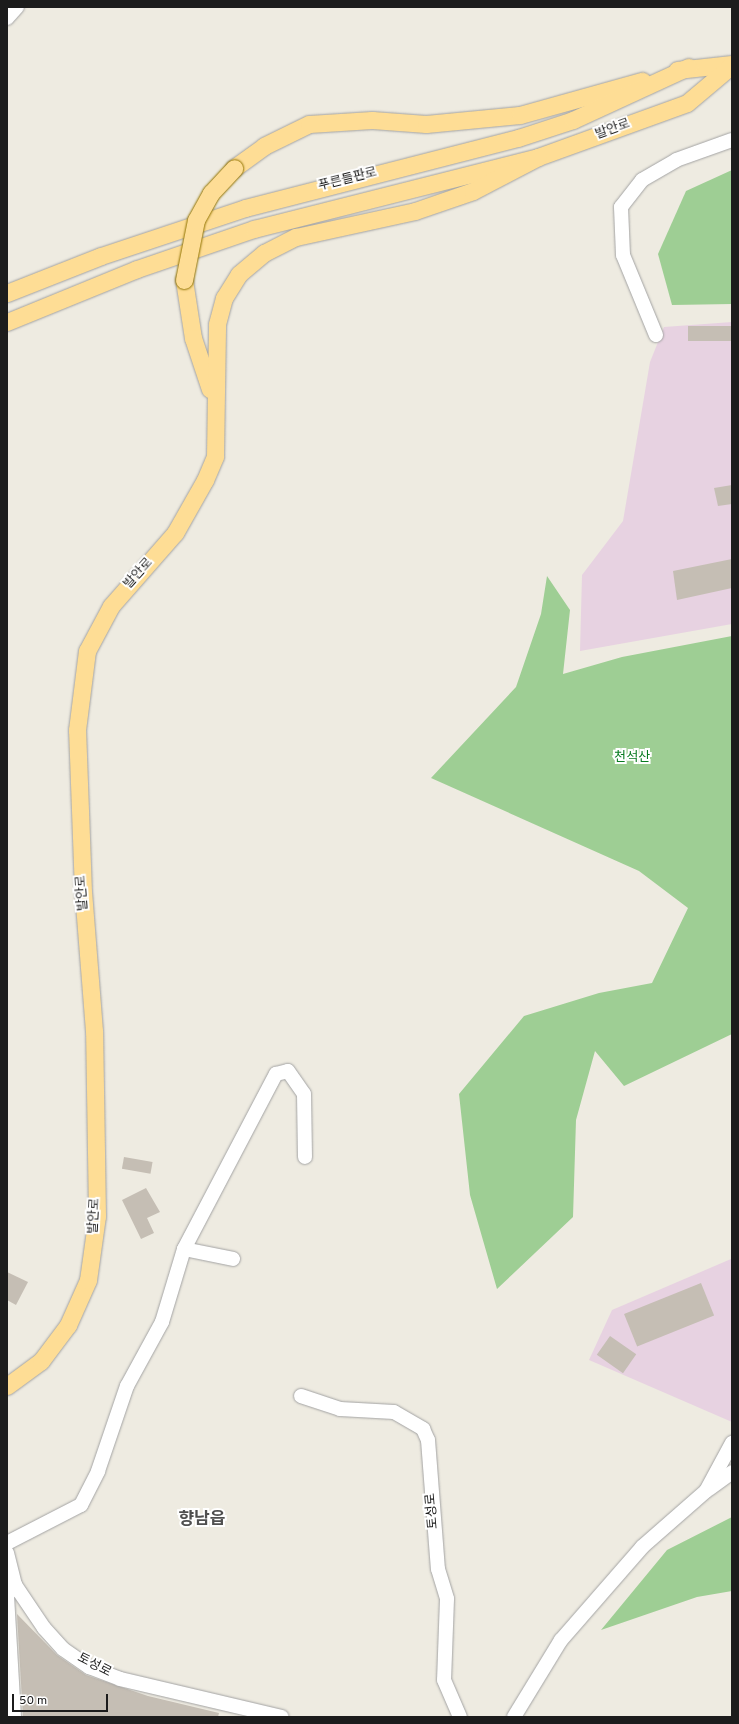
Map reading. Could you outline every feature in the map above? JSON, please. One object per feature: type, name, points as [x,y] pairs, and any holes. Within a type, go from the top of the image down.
[{"type":"main road","points":[[216,409],[193,338],[184,280],[196,220],[211,193],[234,168],[264,146],[309,124],[372,120],[426,124],[520,115],[688,67],[732,65]]},
{"type":"main road","name":"발안로","points":[[7,1386],[41,1361],[68,1325],[88,1280],[96,1216],[94,1031],[83,892],[77,738],[87,651],[111,606],[175,533],[193,505],[215,456],[217,324],[224,298],[239,274],[264,253],[296,238],[415,211],[473,191],[538,157],[687,103],[732,65]]},
{"type":"main road","name":"푸른들판로","points":[[7,293],[101,256],[245,208],[518,138],[573,120],[688,67]]},
{"type":"main road","name":"푸른들판로","points":[[7,322],[138,269],[254,229],[538,157]]},
{"type":"street","points":[[7,18],[17,7]]},
{"type":"street","points":[[656,335],[623,255],[621,207],[642,180],[676,160],[732,140]]},
{"type":"street","points":[[7,1543],[81,1505],[98,1472],[127,1386],[162,1322],[184,1249],[276,1074],[288,1071],[304,1094],[305,1157]]},
{"type":"street","points":[[184,1249],[233,1259]]},
{"type":"street","name":"토성로","points":[[301,1396],[340,1409],[394,1412],[423,1429],[428,1440],[438,1569],[447,1599],[444,1680],[460,1717]]},
{"type":"street","points":[[706,1491],[732,1443]]},
{"type":"street","points":[[514,1717],[561,1640],[642,1547],[706,1491],[732,1472]]},
{"type":"street","name":"토성로","points":[[7,1553],[15,1585],[63,1649],[89,1667],[120,1679],[282,1717]]},
{"type":"street","points":[[14,1717],[7,1595],[15,1585]]},
{"type":"shaded area","points":[[732,322],[732,624],[580,651],[582,575],[623,521],[650,362],[664,327]]},
{"type":"shaded area","points":[[731,1259],[732,1422],[589,1360],[612,1310]]},
{"type":"green space","points":[[732,170],[732,304],[672,305],[658,254],[686,191]]},
{"type":"green space","name":"천석산","points":[[547,576],[570,610],[563,674],[622,657],[732,636],[732,1034],[624,1086],[595,1051],[576,1120],[573,1217],[497,1289],[470,1195],[459,1094],[524,1016],[599,993],[652,983],[688,908],[639,871],[431,778],[516,687],[541,614]]},
{"type":"green space","points":[[732,1517],[732,1591],[697,1597],[601,1630],[667,1550]]},
{"type":"building","points":[[688,326],[732,326],[732,341],[688,341]]},
{"type":"building","points":[[732,485],[732,504],[718,506],[714,488]]},
{"type":"building","points":[[732,559],[732,588],[677,600],[673,571]]},
{"type":"building","points":[[124,1157],[153,1162],[150,1174],[122,1169]]},
{"type":"building","points":[[146,1188],[160,1212],[147,1218],[154,1233],[141,1239],[122,1200]]},
{"type":"building","points":[[7,1272],[28,1282],[16,1305],[7,1300]]},
{"type":"building","points":[[701,1283],[714,1315],[637,1347],[624,1314]]},
{"type":"building","points":[[610,1336],[636,1354],[623,1373],[597,1355]]},
{"type":"building","points":[[17,1614],[57,1655],[86,1675],[148,1696],[219,1713],[218,1717],[23,1717]]},
{"type":"district","name":"향남읍","points":[[202,1521]]}]
